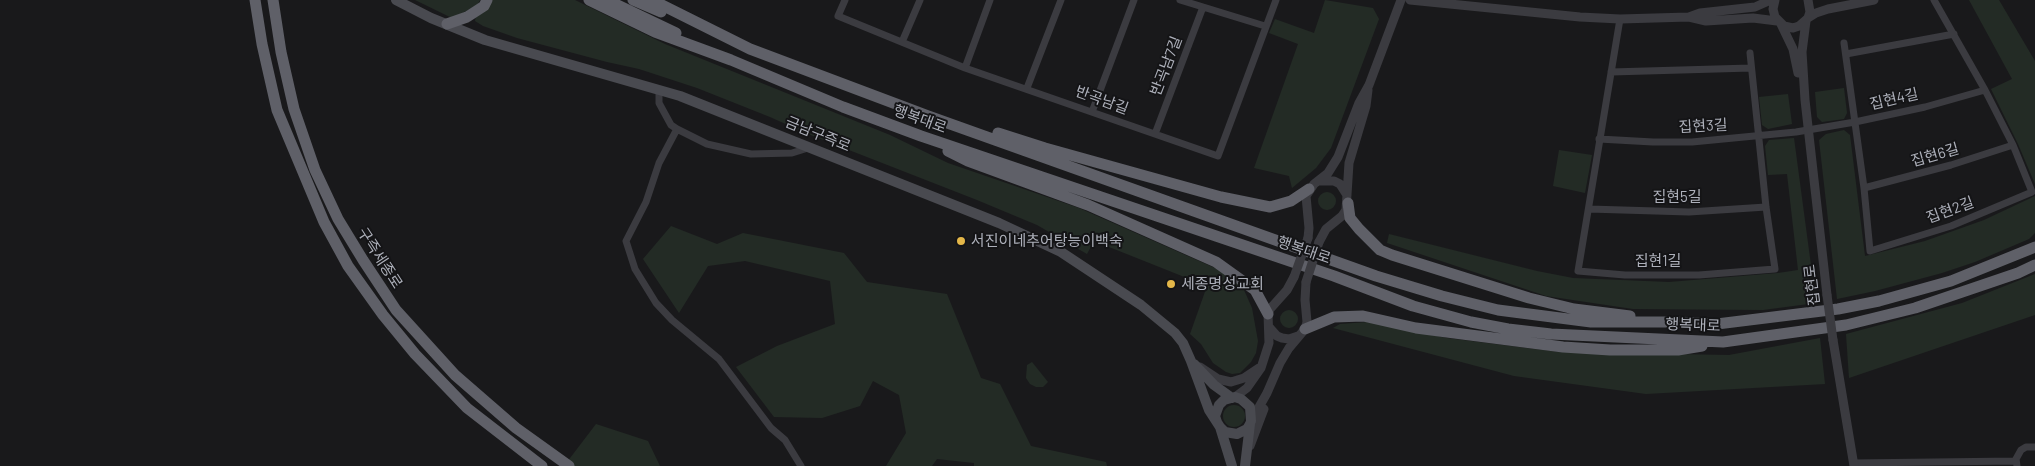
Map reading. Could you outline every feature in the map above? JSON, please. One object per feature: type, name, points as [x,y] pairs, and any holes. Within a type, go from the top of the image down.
[{"type":"highway","name":"구즉세종로","points":[[255,0],[262,44],[277,110],[298,164],[324,222],[348,266],[383,316],[415,354],[467,408],[542,466]]},
{"type":"highway","name":"구즉세종로","points":[[273,0],[294,109],[315,170],[338,219],[363,260],[396,310],[455,375],[516,428],[569,466]]},
{"type":"highway","points":[[447,24],[467,17],[484,6],[488,0]]},
{"type":"highway","name":"행복대로","points":[[589,0],[655,32],[731,60],[843,107],[920,136],[1214,235],[1413,306],[1508,330],[1551,334],[1723,342],[1846,324],[1915,308],[2018,273],[2035,265]]},
{"type":"highway","points":[[607,0],[731,60]]},
{"type":"highway","points":[[633,0],[750,49]]},
{"type":"highway","name":"행복대로","points":[[652,0],[750,49],[928,116],[1376,276],[1442,296],[1498,310],[1591,322],[1717,324],[1838,309],[1879,301],[1951,281],[2035,247]]},
{"type":"highway","points":[[928,116],[1000,134],[1221,197],[1270,207],[1291,201],[1309,189]]},
{"type":"highway","points":[[920,136],[968,161],[1088,205],[1216,262],[1255,290],[1268,314]]},
{"type":"highway","points":[[1348,200],[1350,218],[1380,250],[1392,255],[1529,298],[1574,309],[1676,322]]},
{"type":"highway","points":[[1303,331],[1334,317],[1363,316],[1416,328],[1563,347],[1678,350],[1723,342]]},
{"type":"main road","name":"금남구즉로","points":[[396,0],[485,40],[659,89],[991,219],[1061,252],[1160,320],[1182,344],[1191,361],[1209,410],[1218,425],[1232,466]]},
{"type":"main road","name":"금남구즉로","points":[[1191,361],[1214,386],[1234,398],[1241,399],[1250,406],[1251,422]]},
{"type":"main road","points":[[1234,398],[1224,400],[1216,410],[1218,425],[1230,434],[1236,434],[1243,432],[1251,422]]},
{"type":"main road","points":[[1245,463],[1251,422]]},
{"type":"street","name":"반곡남길","points":[[845,0],[838,16],[966,68],[1218,156],[1276,0]]},
{"type":"street","points":[[902,42],[920,0]]},
{"type":"street","points":[[966,68],[990,0]]},
{"type":"street","points":[[1027,88],[1060,0]]},
{"type":"street","points":[[1092,112],[1134,0]]},
{"type":"street","points":[[1180,0],[1265,26]]},
{"type":"street","points":[[1234,398],[1247,388],[1263,364],[1269,343],[1268,314],[1270,309],[1288,290],[1308,238],[1309,228],[1306,203],[1309,189],[1328,173],[1338,157],[1359,103],[1369,85],[1401,0]]},
{"type":"street","points":[[1410,0],[1509,11],[1620,19],[1689,17],[1706,21],[1753,18],[1779,22],[1793,28],[1799,26],[1816,13],[1874,0]]},
{"type":"street","points":[[1689,17],[1700,13],[1755,7],[1771,0]]},
{"type":"street","name":"집현로","points":[[1775,0],[1774,13],[1793,49],[1805,100]]},
{"type":"street","name":"집현로","points":[[1808,0],[1810,12],[1807,19],[1802,52],[1805,100],[1833,340],[1854,464]]},
{"type":"street","name":"집현2길","points":[[1844,43],[1864,188],[1870,251],[1951,226],[2032,192],[2013,145],[1985,90],[1934,0]]},
{"type":"street","name":"반곡남7길","points":[[1155,134],[1203,7]]},
{"type":"street","name":"집현1길","points":[[1620,19],[1578,271],[1625,275],[1691,275],[1775,269],[1766,207],[1750,53]]},
{"type":"street","points":[[1846,54],[1954,34]]},
{"type":"street","points":[[1611,72],[1751,68]]},
{"type":"street","points":[[1245,463],[1280,363],[1303,331],[1307,322],[1304,300],[1306,282],[1319,242],[1326,229],[1342,216],[1348,200],[1347,179],[1349,163],[1366,106],[1369,85]]},
{"type":"street","points":[[659,89],[659,103],[671,125],[677,130],[707,144],[751,154],[792,153],[810,147]]},
{"type":"street","name":"집현4길","points":[[1808,130],[1855,122],[1985,90]]},
{"type":"street","points":[[677,130],[659,163],[646,202],[626,241],[632,262],[644,286],[656,303],[672,320],[719,359],[771,428],[786,440],[801,466]]},
{"type":"street","name":"집현3길","points":[[1599,139],[1692,142],[1808,130]]},
{"type":"street","name":"집현6길","points":[[1864,188],[1951,165],[2013,145]]},
{"type":"street","points":[[1320,181],[1334,181],[1340,184],[1348,200]]},
{"type":"street","name":"집현5길","points":[[1589,209],[1689,212],[1766,207]]},
{"type":"street","points":[[1269,327],[1272,332],[1282,338],[1295,338],[1303,331]]},
{"type":"street","points":[[1191,361],[1218,378],[1231,382],[1244,378],[1263,364]]},
{"type":"street","points":[[1251,422],[1268,393]]},
{"type":"street","points":[[1854,464],[2017,464],[2021,450],[2026,447],[2035,446]]},
{"type":"shaded area","points":[[415,0],[480,0],[477,6],[452,18]]},
{"type":"shaded area","points":[[490,0],[575,0],[665,44],[890,135],[948,163],[1079,208],[1224,272],[1244,290],[1252,308],[1258,341],[1256,353],[1251,362],[1240,373],[1232,374],[1213,363],[1201,344],[1190,334],[1207,286],[1094,241],[1087,254],[1037,225],[697,88],[639,69],[517,38],[483,26],[475,21],[476,15]]},
{"type":"shaded area","points":[[1325,0],[1373,8],[1379,19],[1331,148],[1316,168],[1292,188],[1289,176],[1254,168],[1298,44],[1269,33],[1275,19],[1314,33]]},
{"type":"shaded area","points":[[1969,0],[1999,0],[2035,61],[2035,184],[1991,89],[2012,79]]},
{"type":"shaded area","points":[[1844,88],[1847,113],[1844,119],[1822,122],[1817,117],[1815,92]]},
{"type":"shaded area","points":[[1788,94],[1792,124],[1768,129],[1762,125],[1759,97]]},
{"type":"shaded area","points":[[1844,130],[1850,135],[1865,256],[1925,241],[1984,220],[2035,196],[2035,233],[2029,239],[1975,262],[1942,273],[1837,299],[1819,140],[1826,134]]},
{"type":"shaded area","points":[[1794,138],[1816,303],[1763,310],[1633,309],[1546,296],[1387,243],[1389,234],[1537,271],[1573,278],[1669,282],[1798,270],[1787,174],[1768,175],[1765,146],[1769,140]]},
{"type":"shaded area","points":[[1559,150],[1592,155],[1585,193],[1553,186]]},
{"type":"shaded area","points":[[1327,192],[1333,195],[1336,201],[1333,207],[1327,210],[1321,207],[1318,201],[1321,195]]},
{"type":"shaded area","points":[[671,226],[717,244],[743,233],[844,253],[867,282],[947,294],[981,378],[1000,384],[1031,446],[1106,462],[1107,466],[974,466],[974,463],[937,459],[932,466],[886,466],[906,433],[899,395],[873,381],[860,406],[822,418],[774,417],[736,367],[777,346],[835,324],[830,281],[745,261],[708,266],[679,313],[643,259]]},
{"type":"shaded area","points":[[2035,274],[2035,315],[1849,378],[1846,334],[1962,303]]},
{"type":"shaded area","points":[[1289,310],[1295,313],[1298,319],[1295,325],[1289,328],[1283,325],[1280,319],[1283,313]]},
{"type":"shaded area","points":[[1368,322],[1447,338],[1559,352],[1729,355],[1820,338],[1825,384],[1646,394],[1514,376],[1333,328],[1340,324]]},
{"type":"shaded area","points":[[1032,362],[1048,382],[1043,387],[1036,387],[1030,384],[1026,378],[1027,365]]},
{"type":"shaded area","points":[[1234,405],[1244,412],[1245,416],[1238,426],[1234,427],[1224,420],[1223,416],[1230,406]]},
{"type":"shaded area","points":[[596,424],[648,441],[660,466],[564,466]]},
{"type":"place","name":"서진이네추어탕능이백숙","points":[[961,241]]},
{"type":"place","name":"세종명성교회","points":[[1171,284]]}]
